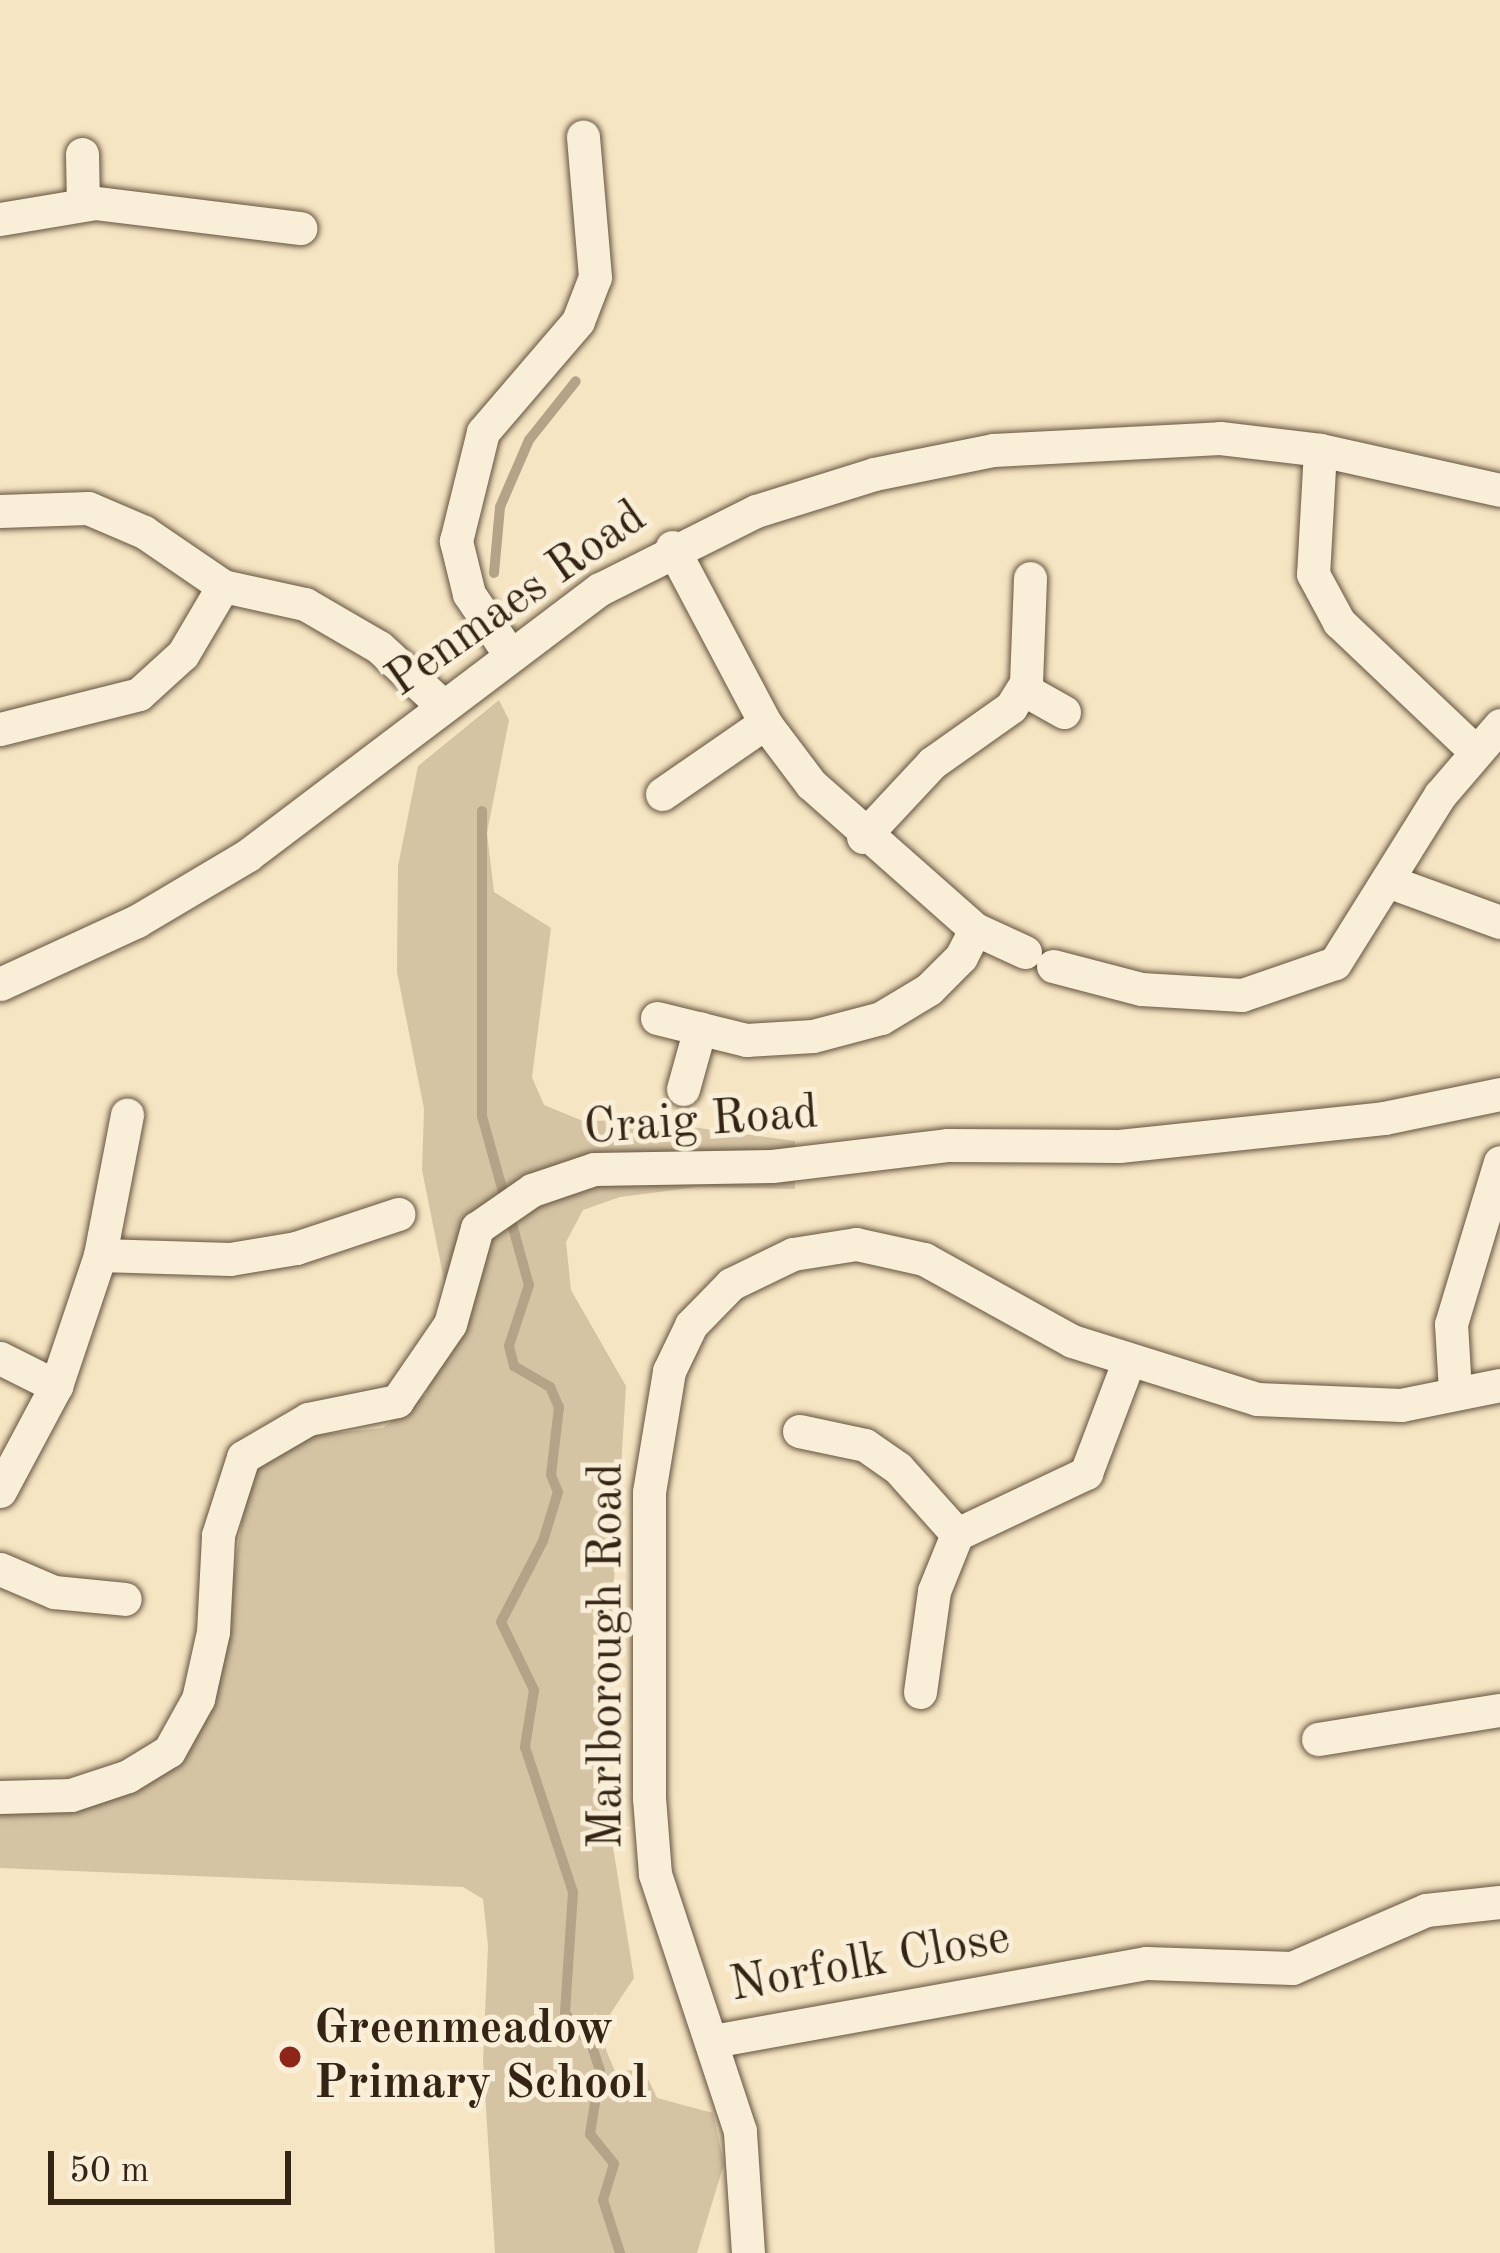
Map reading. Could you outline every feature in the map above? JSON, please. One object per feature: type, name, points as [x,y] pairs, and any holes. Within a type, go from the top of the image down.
[{"type":"street","points":[[508,652],[469,594],[456,541],[483,433],[578,321],[595,277],[583,137]]},
{"type":"street","points":[[82,154],[83,204]]},
{"type":"street","points":[[0,219],[83,204],[158,206],[300,228]]},
{"type":"street","name":"Penmaes Road","points":[[0,984],[137,921],[248,855],[508,652],[672,547],[874,474],[993,450],[1220,438],[1320,449],[1500,490]]},
{"type":"street","points":[[1320,449],[1313,574],[1339,622],[1473,749]]},
{"type":"street","points":[[0,511],[88,508],[144,532],[223,586],[305,604],[379,647],[443,706]]},
{"type":"street","points":[[672,547],[765,723],[863,837],[976,929],[1039,959],[1141,989],[1242,994],[1335,963],[1473,749],[1500,725]]},
{"type":"street","points":[[863,837],[932,763],[1011,707],[1023,689],[1030,578]]},
{"type":"street","points":[[0,728],[139,694],[183,654],[223,586]]},
{"type":"street","points":[[1023,689],[1064,712]]},
{"type":"street","points":[[662,794],[765,723]]},
{"type":"street","points":[[1390,882],[1500,922]]},
{"type":"street","points":[[657,1018],[746,1040],[813,1036],[881,1018],[928,989],[962,957],[976,929]]},
{"type":"street","points":[[683,1089],[700,1028]]},
{"type":"street","name":"Craig Road","points":[[0,1797],[70,1795],[128,1776],[169,1751],[198,1700],[213,1632],[218,1535],[243,1457],[308,1419],[397,1401],[450,1324],[461,1262],[477,1228],[532,1190],[594,1169],[772,1166],[947,1144],[1119,1146],[1384,1118],[1500,1094]]},
{"type":"street","points":[[0,1491],[56,1386],[100,1255],[127,1115]]},
{"type":"street","points":[[1455,1391],[1451,1324],[1500,1162]]},
{"type":"street","points":[[100,1255],[230,1259],[296,1248],[398,1214]]},
{"type":"street","name":"Marlborough Road","points":[[748,2253],[740,2132],[655,1874],[649,1798],[650,1492],[668,1371],[691,1325],[731,1284],[794,1254],[856,1244],[924,1259],[1072,1341],[1257,1399],[1401,1405],[1500,1385]]},
{"type":"street","points":[[0,1358],[56,1386]]},
{"type":"street","points":[[920,1693],[934,1592],[956,1534],[1085,1473],[1129,1360]]},
{"type":"street","points":[[799,1432],[865,1445],[956,1534]]},
{"type":"street","points":[[0,1569],[54,1592],[125,1599]]},
{"type":"street","points":[[1318,1739],[1500,1709]]},
{"type":"street","name":"Norfolk Close","points":[[713,2041],[1043,1981],[1198,1960],[1292,1968],[1426,1910],[1500,1901]]},
{"type":"shaded area","points":[[499,700],[509,720],[487,833],[494,892],[551,928],[532,1077],[544,1105],[583,1121],[640,1120],[795,1141],[795,1189],[697,1187],[620,1197],[583,1210],[566,1242],[571,1290],[626,1386],[602,1778],[634,1978],[605,2022],[606,2050],[615,2071],[644,2070],[657,2098],[713,2113],[724,2164],[697,2253],[495,2253],[483,2061],[488,1946],[483,1899],[463,1887],[0,1868],[0,1786],[76,1778],[195,1733],[214,1705],[248,1481],[273,1453],[314,1435],[383,1428],[426,1394],[445,1285],[422,1170],[424,1109],[397,972],[398,866],[418,766]]},
{"type":"waterway","points":[[494,573],[500,507],[529,440],[576,381]]},
{"type":"waterway","points":[[482,811],[482,1116],[529,1285],[509,1346],[514,1366],[550,1387],[559,1407],[551,1475],[558,1492],[543,1541],[501,1622],[534,1690],[525,1747],[573,1892],[565,2013],[592,2046],[600,2071],[590,2134],[614,2164],[603,2200],[620,2253]]},
{"type":"place","name":"Greenmeadow Primary School","points":[[290,2057]]}]
